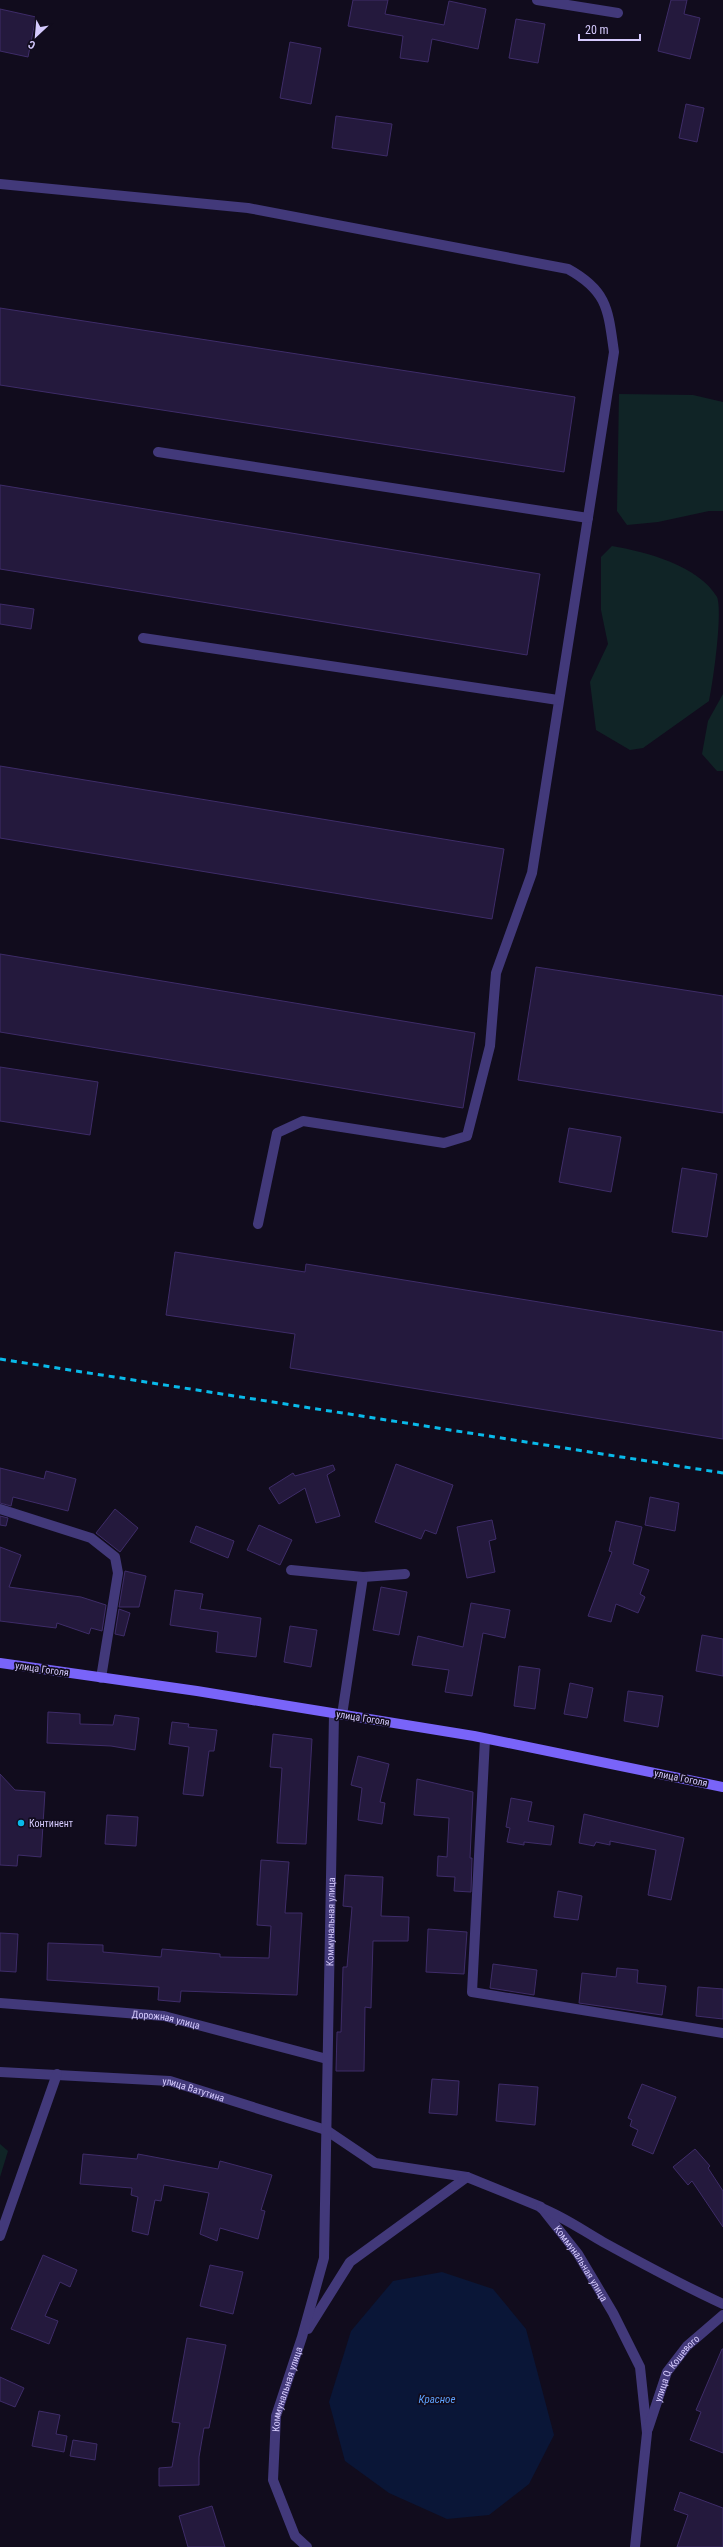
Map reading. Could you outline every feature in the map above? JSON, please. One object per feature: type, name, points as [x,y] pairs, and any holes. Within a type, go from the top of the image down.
[{"type":"main road","name":"улица Гоголя","points":[[0,1663],[486,1739],[723,1787]]},
{"type":"street","points":[[537,0],[618,12]]},
{"type":"street","points":[[0,184],[248,208],[568,269],[588,280],[607,308],[614,352],[558,700],[532,873],[496,973],[490,1046],[467,1136],[444,1144],[303,1121],[277,1133],[258,1224]]},
{"type":"street","points":[[158,452],[588,518]]},
{"type":"street","points":[[143,638],[558,700]]},
{"type":"street","points":[[0,1509],[91,1538],[114,1557],[118,1573],[101,1678]]},
{"type":"street","points":[[291,1570],[363,1577],[405,1574]]},
{"type":"street","name":"Коммунальная улица","points":[[307,2547],[295,2536],[273,2480],[276,2416],[302,2338],[324,2258],[327,2059],[338,1715],[363,1577]]},
{"type":"street","points":[[486,1739],[472,1992],[723,2033]]},
{"type":"street","name":"Дорожная улица","points":[[0,2003],[164,2016],[327,2059]]},
{"type":"street","name":"улица Ватутина","points":[[0,2072],[170,2081],[326,2130]]},
{"type":"street","points":[[0,2236],[56,2074]]},
{"type":"street","name":"Коммунальная улица","points":[[326,2130],[375,2163],[467,2177],[541,2207],[578,2254],[613,2313],[640,2367],[647,2433],[635,2547]]},
{"type":"street","points":[[302,2338],[350,2262],[467,2177]]},
{"type":"street","points":[[541,2207],[564,2218],[671,2280],[723,2304]]},
{"type":"street","name":"улица О. Кошевого","points":[[647,2433],[667,2372],[688,2346],[723,2315]]},
{"type":"green space","points":[[619,394],[693,395],[723,402],[723,511],[709,511],[658,522],[627,525],[617,511]]},
{"type":"green space","points":[[612,546],[655,556],[684,568],[697,576],[708,586],[717,597],[719,605],[717,648],[709,701],[643,748],[630,750],[596,730],[590,682],[608,644],[601,610],[601,557]]},
{"type":"green space","points":[[723,694],[723,771],[717,771],[702,754],[708,721]]},
{"type":"green space","points":[[0,2144],[8,2151],[0,2177]]},
{"type":"water","name":"Красное","points":[[442,2272],[493,2289],[526,2329],[554,2435],[529,2484],[489,2515],[447,2519],[389,2493],[345,2461],[329,2402],[351,2331],[393,2281]]},
{"type":"building","points":[[353,0],[388,0],[385,14],[444,25],[449,1],[486,9],[478,49],[432,39],[428,62],[400,58],[403,36],[348,26]]},
{"type":"building","points":[[671,0],[687,0],[684,14],[700,18],[690,59],[658,51]]},
{"type":"building","points":[[0,9],[36,17],[28,57],[0,51]]},
{"type":"building","points":[[516,19],[545,24],[538,63],[509,58]]},
{"type":"building","points":[[290,42],[321,48],[311,104],[280,98]]},
{"type":"building","points":[[686,104],[704,108],[697,142],[679,138]]},
{"type":"building","points":[[336,116],[392,124],[387,156],[332,148]]},
{"type":"building","points":[[0,308],[575,397],[564,472],[0,385]]},
{"type":"building","points":[[0,485],[540,574],[527,655],[0,569]]},
{"type":"building","points":[[0,604],[34,609],[31,629],[0,624]]},
{"type":"building","points":[[0,766],[504,849],[492,919],[0,838]]},
{"type":"building","points":[[0,954],[475,1033],[463,1108],[0,1032]]},
{"type":"building","points":[[536,967],[723,996],[723,1113],[518,1080]]},
{"type":"building","points":[[0,1067],[98,1082],[90,1135],[0,1121]]},
{"type":"building","points":[[569,1128],[621,1137],[611,1192],[559,1182]]},
{"type":"building","points":[[682,1168],[717,1174],[707,1237],[672,1232]]},
{"type":"building","points":[[175,1252],[305,1272],[306,1264],[723,1332],[723,1439],[290,1368],[295,1334],[166,1315]]},
{"type":"building","points":[[396,1464],[453,1485],[436,1534],[425,1530],[421,1539],[375,1522]]},
{"type":"building","points":[[333,1465],[335,1470],[327,1475],[340,1516],[316,1523],[305,1488],[279,1504],[269,1488],[293,1473],[295,1476]]},
{"type":"building","points":[[0,1468],[44,1479],[46,1471],[76,1479],[68,1511],[13,1497],[11,1506],[0,1503]]},
{"type":"building","points":[[650,1497],[679,1503],[675,1531],[645,1525]]},
{"type":"building","points":[[115,1509],[138,1528],[120,1552],[96,1533]]},
{"type":"building","points":[[0,1516],[8,1518],[6,1526],[0,1525]]},
{"type":"building","points":[[492,1520],[496,1539],[489,1541],[495,1572],[467,1578],[457,1527]]},
{"type":"building","points":[[616,1521],[642,1527],[633,1564],[649,1570],[640,1594],[645,1597],[638,1613],[616,1604],[611,1622],[588,1616],[612,1552],[609,1551]]},
{"type":"building","points":[[259,1525],[292,1540],[280,1565],[247,1550]]},
{"type":"building","points":[[196,1526],[234,1541],[228,1558],[190,1542]]},
{"type":"building","points":[[0,1547],[21,1555],[9,1587],[81,1597],[106,1605],[102,1631],[91,1628],[89,1634],[57,1623],[56,1628],[0,1621]]},
{"type":"building","points":[[125,1571],[146,1576],[139,1607],[119,1607]]},
{"type":"building","points":[[381,1587],[407,1592],[399,1635],[373,1630]]},
{"type":"building","points":[[175,1590],[203,1594],[200,1609],[261,1618],[256,1657],[216,1652],[218,1632],[170,1625]]},
{"type":"building","points":[[471,1603],[510,1610],[505,1638],[483,1633],[472,1696],[445,1692],[449,1670],[412,1665],[418,1636],[463,1647]]},
{"type":"building","points":[[119,1609],[130,1613],[124,1636],[115,1634]]},
{"type":"building","points":[[290,1626],[317,1630],[311,1667],[284,1662]]},
{"type":"building","points":[[702,1635],[723,1639],[723,1676],[696,1671]]},
{"type":"building","points":[[519,1666],[540,1669],[535,1709],[514,1706]]},
{"type":"building","points":[[570,1683],[593,1688],[587,1718],[564,1714]]},
{"type":"building","points":[[628,1691],[663,1696],[658,1727],[624,1721]]},
{"type":"building","points":[[48,1712],[80,1714],[80,1724],[113,1725],[115,1715],[139,1718],[135,1750],[111,1746],[47,1743]]},
{"type":"building","points":[[172,1722],[189,1724],[188,1727],[217,1730],[214,1751],[209,1751],[203,1796],[183,1794],[189,1747],[169,1744]]},
{"type":"building","points":[[273,1734],[312,1739],[306,1844],[277,1843],[282,1768],[270,1767]]},
{"type":"building","points":[[358,1756],[389,1764],[380,1802],[385,1803],[382,1824],[358,1820],[362,1788],[351,1785]]},
{"type":"building","name":"Континент","points":[[0,1774],[15,1790],[45,1792],[41,1857],[18,1855],[17,1866],[0,1865]]},
{"type":"building","points":[[417,1779],[473,1792],[470,1858],[472,1858],[471,1892],[454,1891],[455,1877],[437,1876],[438,1856],[447,1857],[449,1818],[414,1815]]},
{"type":"building","points":[[511,1798],[532,1802],[528,1821],[554,1826],[551,1845],[524,1842],[524,1845],[507,1842],[510,1828],[506,1827]]},
{"type":"building","points":[[584,1814],[684,1838],[671,1900],[648,1895],[656,1850],[610,1841],[610,1845],[596,1842],[594,1846],[579,1843]]},
{"type":"building","points":[[107,1815],[138,1817],[136,1846],[105,1844]]},
{"type":"building","points":[[261,1860],[289,1862],[285,1913],[302,1913],[297,1995],[181,1991],[180,2002],[158,2000],[159,1987],[47,1980],[48,1943],[103,1945],[103,1952],[161,1957],[162,1949],[220,1954],[220,1957],[269,1958],[271,1926],[257,1925]]},
{"type":"building","points":[[345,1875],[383,1877],[381,1916],[409,1917],[408,1941],[373,1941],[371,2008],[365,2007],[364,2071],[336,2071],[337,2032],[341,2032],[343,1967],[347,1967],[352,1907],[343,1906]]},
{"type":"building","points":[[558,1891],[582,1896],[578,1920],[554,1917]]},
{"type":"building","points":[[428,1929],[467,1932],[464,1974],[426,1972]]},
{"type":"building","points":[[0,1933],[18,1934],[16,1972],[0,1971]]},
{"type":"building","points":[[493,1964],[537,1970],[534,1995],[490,1988]]},
{"type":"building","points":[[617,1968],[638,1970],[637,1983],[666,1986],[662,2015],[579,2003],[582,1973],[616,1977]]},
{"type":"building","points":[[698,1987],[723,1989],[723,2019],[696,2016]]},
{"type":"building","points":[[432,2079],[459,2081],[457,2115],[429,2113]]},
{"type":"building","points":[[499,2084],[538,2087],[535,2125],[496,2121]]},
{"type":"building","points":[[642,2084],[676,2097],[653,2154],[632,2145],[638,2130],[630,2126],[632,2120],[628,2118]]},
{"type":"building","points":[[695,2149],[710,2166],[708,2168],[723,2191],[723,2227],[692,2181],[688,2185],[673,2167]]},
{"type":"building","points":[[83,2154],[137,2159],[138,2154],[218,2169],[220,2161],[272,2175],[261,2210],[265,2211],[258,2239],[220,2228],[217,2241],[200,2234],[209,2193],[164,2185],[161,2201],[155,2200],[148,2235],[132,2231],[138,2197],[131,2195],[132,2188],[80,2184]]},
{"type":"building","points":[[43,2255],[77,2270],[70,2287],[60,2282],[45,2316],[58,2321],[49,2344],[11,2329]]},
{"type":"building","points":[[210,2265],[243,2272],[233,2314],[200,2306]]},
{"type":"building","points":[[187,2338],[226,2345],[209,2428],[204,2428],[199,2457],[199,2485],[159,2486],[159,2468],[172,2467],[180,2423],[172,2422]]},
{"type":"building","points":[[722,2349],[723,2453],[690,2440],[701,2412],[696,2410]]},
{"type":"building","points":[[0,2377],[24,2388],[15,2407],[0,2401]]},
{"type":"building","points":[[39,2411],[60,2415],[56,2434],[67,2436],[64,2452],[32,2446]]},
{"type":"building","points":[[73,2440],[97,2444],[95,2460],[70,2456]]},
{"type":"building","points":[[680,2492],[723,2508],[723,2547],[677,2547],[688,2515],[674,2510]]},
{"type":"building","points":[[212,2506],[225,2547],[188,2547],[179,2516]]},
{"type":"railway","points":[[0,1359],[723,1473]]},
{"type":"place","name":"Континент","points":[[21,1823]]}]
